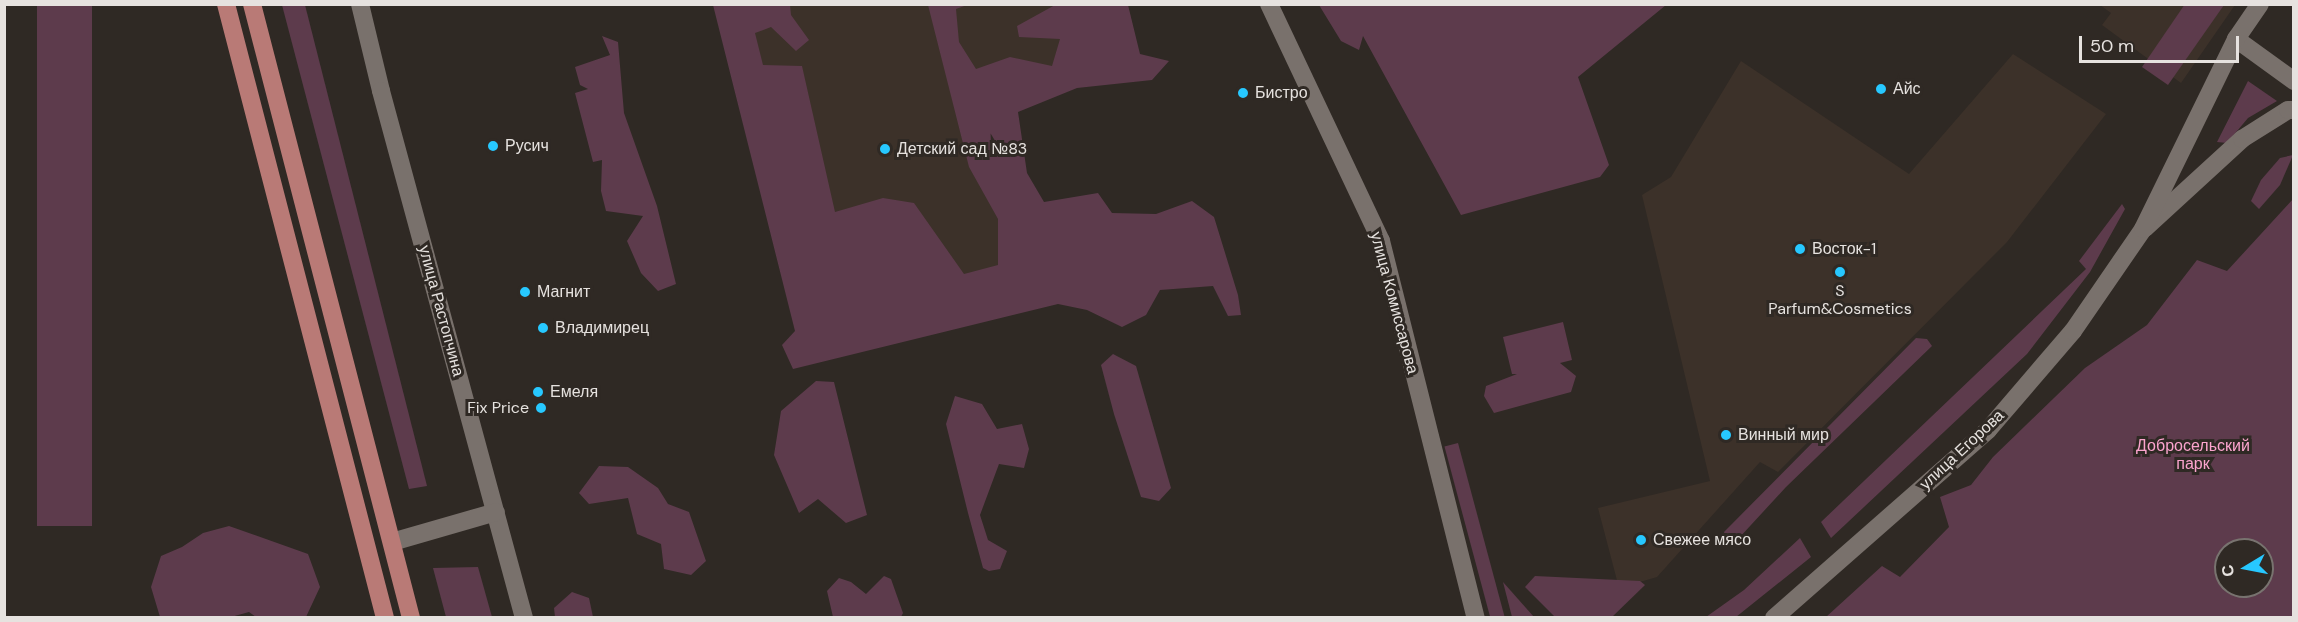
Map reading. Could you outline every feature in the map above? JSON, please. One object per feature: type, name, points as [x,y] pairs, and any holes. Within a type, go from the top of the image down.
[{"type":"highway","points":[[226,4],[385,618]]},
{"type":"highway","points":[[252,4],[411,618]]},
{"type":"street","name":"улица Растопчина","points":[[360,4],[381,90],[524,618]]},
{"type":"street","name":"улица Комиссарова","points":[[1269,4],[1381,241],[1476,618]]},
{"type":"street","name":"улица Егорова","points":[[1774,618],[1988,430],[2073,331],[2143,229],[2236,39],[2260,4]]},
{"type":"street","points":[[2236,39],[2294,81]]},
{"type":"street","name":"улица Егорова","points":[[2143,229],[2242,139],[2288,110],[2294,110]]},
{"type":"street","points":[[392,542],[496,512]]},
{"type":"shaded area","name":"Детский сад №83","points":[[728,5],[1128,5],[1141,62],[993,104],[1037,284],[815,342]]},
{"type":"shaded area","points":[[2100,5],[2235,5],[2181,83],[2102,25],[2111,13]]},
{"type":"shaded area","points":[[2013,54],[2106,114],[2007,242],[1778,472],[1760,462],[1657,577],[1619,588],[1598,508],[1710,481],[1642,195],[1671,177],[1741,61],[1909,174]]},
{"type":"green space","points":[[2185,4],[2224,5],[2168,85],[2142,67]]},
{"type":"green space","points":[[37,5],[92,5],[92,526],[37,526]]},
{"type":"green space","points":[[282,5],[305,5],[427,486],[409,489]]},
{"type":"green space","points":[[713,5],[790,5],[791,15],[809,40],[796,51],[771,27],[755,33],[763,65],[802,66],[835,212],[883,198],[914,203],[964,274],[998,265],[998,219],[969,167],[928,5],[967,5],[956,9],[959,42],[976,69],[1010,57],[1052,66],[1060,39],[1019,37],[1017,26],[1055,5],[1128,5],[1140,54],[1169,61],[1152,80],[1077,88],[1018,112],[1027,173],[1044,202],[1098,193],[1112,213],[1156,214],[1192,201],[1214,217],[1238,295],[1241,315],[1228,316],[1213,286],[1160,290],[1146,315],[1122,327],[1087,310],[1058,304],[793,369],[782,345],[795,331]]},
{"type":"green space","points":[[1319,5],[1666,5],[1578,77],[1609,165],[1600,177],[1461,215],[1363,36],[1359,50],[1341,41]]},
{"type":"green space","points":[[602,36],[618,42],[624,113],[657,206],[676,284],[658,291],[641,273],[627,241],[643,216],[606,211],[601,191],[602,160],[593,162],[575,93],[588,89],[580,85],[575,67],[610,55]]},
{"type":"green space","points":[[2248,81],[2277,101],[2248,118],[2227,143],[2217,142]]},
{"type":"green space","points":[[2293,155],[2280,185],[2259,209],[2251,201],[2261,180],[2280,158]]},
{"type":"green space","name":"Добросельский парк","points":[[2293,199],[2293,617],[1826,617],[1882,566],[1900,577],[1949,527],[1940,497],[1971,485],[1993,457],[2085,368],[2147,325],[2197,260],[2227,271]]},
{"type":"green space","points":[[2122,204],[2125,209],[2090,272],[2027,354],[1831,538],[1821,522],[2086,269],[2079,261]]},
{"type":"green space","points":[[1563,322],[1572,360],[1560,363],[1576,376],[1571,392],[1494,413],[1484,396],[1486,386],[1517,374],[1512,374],[1503,337]]},
{"type":"green space","points":[[1916,338],[1927,339],[1932,346],[1786,487],[1739,538],[1727,540],[1724,532]]},
{"type":"green space","points":[[1113,354],[1136,366],[1171,488],[1159,501],[1141,497],[1114,414],[1101,365]]},
{"type":"green space","points":[[816,381],[834,382],[867,515],[846,523],[818,499],[799,513],[774,455],[781,411]]},
{"type":"green space","points":[[955,396],[982,404],[997,429],[1022,424],[1029,449],[1024,468],[999,464],[980,515],[988,540],[1007,551],[1000,569],[989,571],[983,568],[968,513],[946,424]]},
{"type":"green space","points":[[1458,443],[1505,617],[1490,618],[1444,447]]},
{"type":"green space","points":[[599,466],[628,467],[658,488],[668,504],[689,512],[706,561],[691,575],[664,569],[661,544],[637,534],[628,498],[589,504],[579,493]]},
{"type":"green space","points":[[229,526],[308,554],[320,587],[306,617],[256,617],[249,612],[231,617],[160,617],[151,587],[161,556],[182,547],[203,533]]},
{"type":"green space","points":[[1800,538],[1811,557],[1736,617],[1706,617],[1744,590]]},
{"type":"green space","points":[[478,567],[492,617],[446,617],[433,568]]},
{"type":"green space","points":[[884,576],[891,579],[903,613],[901,617],[833,617],[827,591],[839,578],[851,582],[866,594]]},
{"type":"green space","points":[[1535,576],[1640,581],[1645,585],[1612,617],[1555,617],[1525,587]]},
{"type":"green space","points":[[1503,582],[1534,617],[1512,617]]},
{"type":"green space","points":[[572,592],[589,598],[593,617],[555,617],[554,608]]},
{"type":"place","name":"Айс","points":[[1881,89]]},
{"type":"place","name":"Бистро","points":[[1243,93]]},
{"type":"place","name":"Русич","points":[[493,146]]},
{"type":"place","name":"Детский сад №83","points":[[885,149]]},
{"type":"place","name":"Восток-1","points":[[1800,249]]},
{"type":"place","name":"S Parfum&Cosmetics","points":[[1840,272]]},
{"type":"place","name":"Магнит","points":[[525,292]]},
{"type":"place","name":"Владимирец","points":[[543,328]]},
{"type":"place","name":"Емеля","points":[[538,392]]},
{"type":"place","name":"Fix Price","points":[[541,408]]},
{"type":"place","name":"Винный мир","points":[[1726,435]]},
{"type":"place","name":"Свежее мясо","points":[[1641,540]]}]
